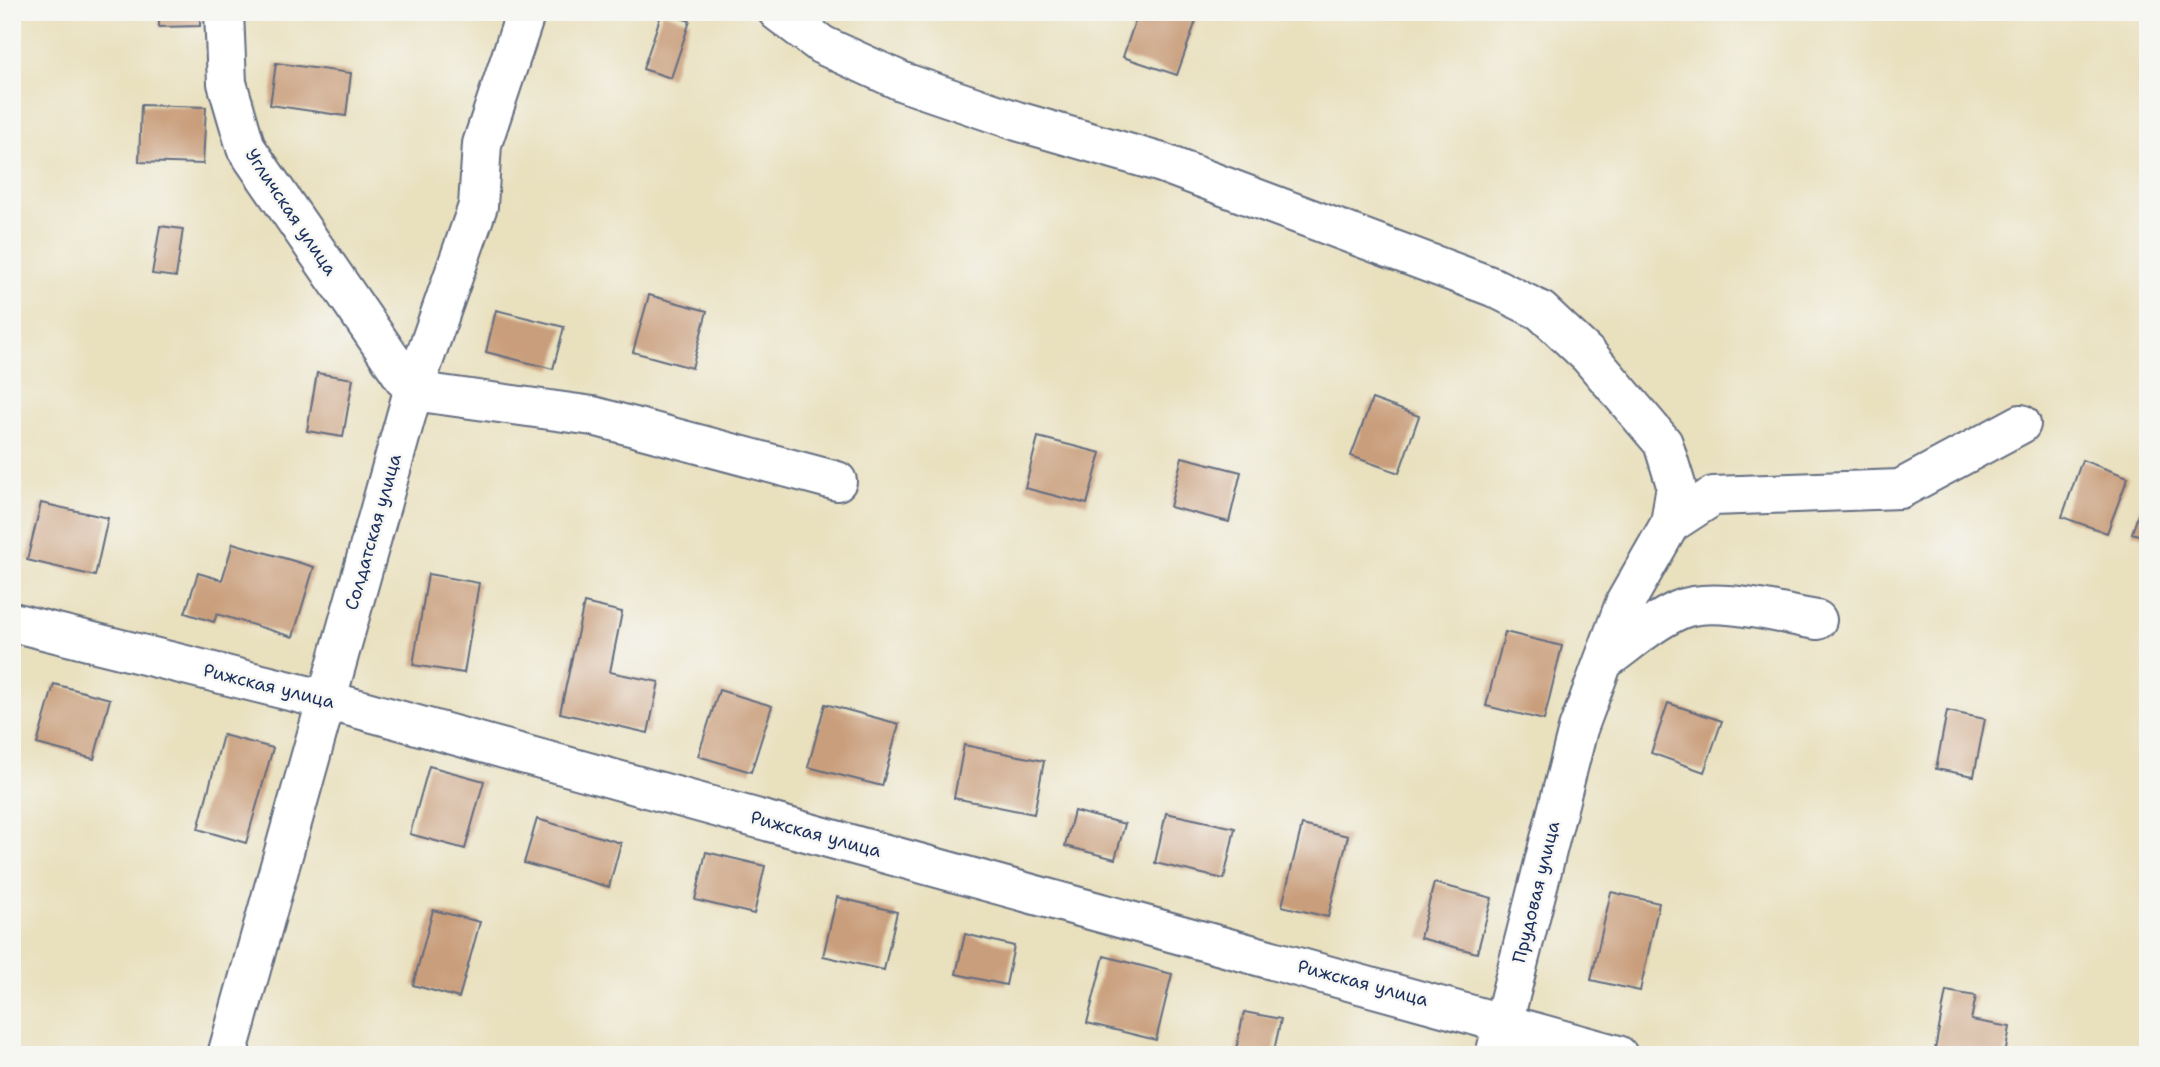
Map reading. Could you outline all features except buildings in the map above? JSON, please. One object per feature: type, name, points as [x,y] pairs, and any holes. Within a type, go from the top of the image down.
[{"type":"street","name":"Угличская улица","points":[[223,12],[227,83],[246,148],[413,391]]},
{"type":"street","name":"Солдатская улица","points":[[227,1055],[413,391],[478,206],[482,144],[526,12]]},
{"type":"street","points":[[778,12],[822,44],[903,82],[1017,121],[1162,163],[1493,287],[1541,311],[1589,356],[1663,443],[1676,485],[1670,524]]},
{"type":"street","points":[[413,391],[593,416],[837,481]]},
{"type":"street","points":[[1670,524],[1713,496],[1900,489],[2021,424]]},
{"type":"street","name":"Прудовая улица","points":[[1499,1038],[1578,729],[1625,603],[1670,524]]},
{"type":"street","points":[[1604,661],[1665,617],[1682,608],[1726,606],[1817,620]]},
{"type":"street","name":"Рижская улица","points":[[12,622],[326,700],[1499,1038],[1618,1055]]}]
